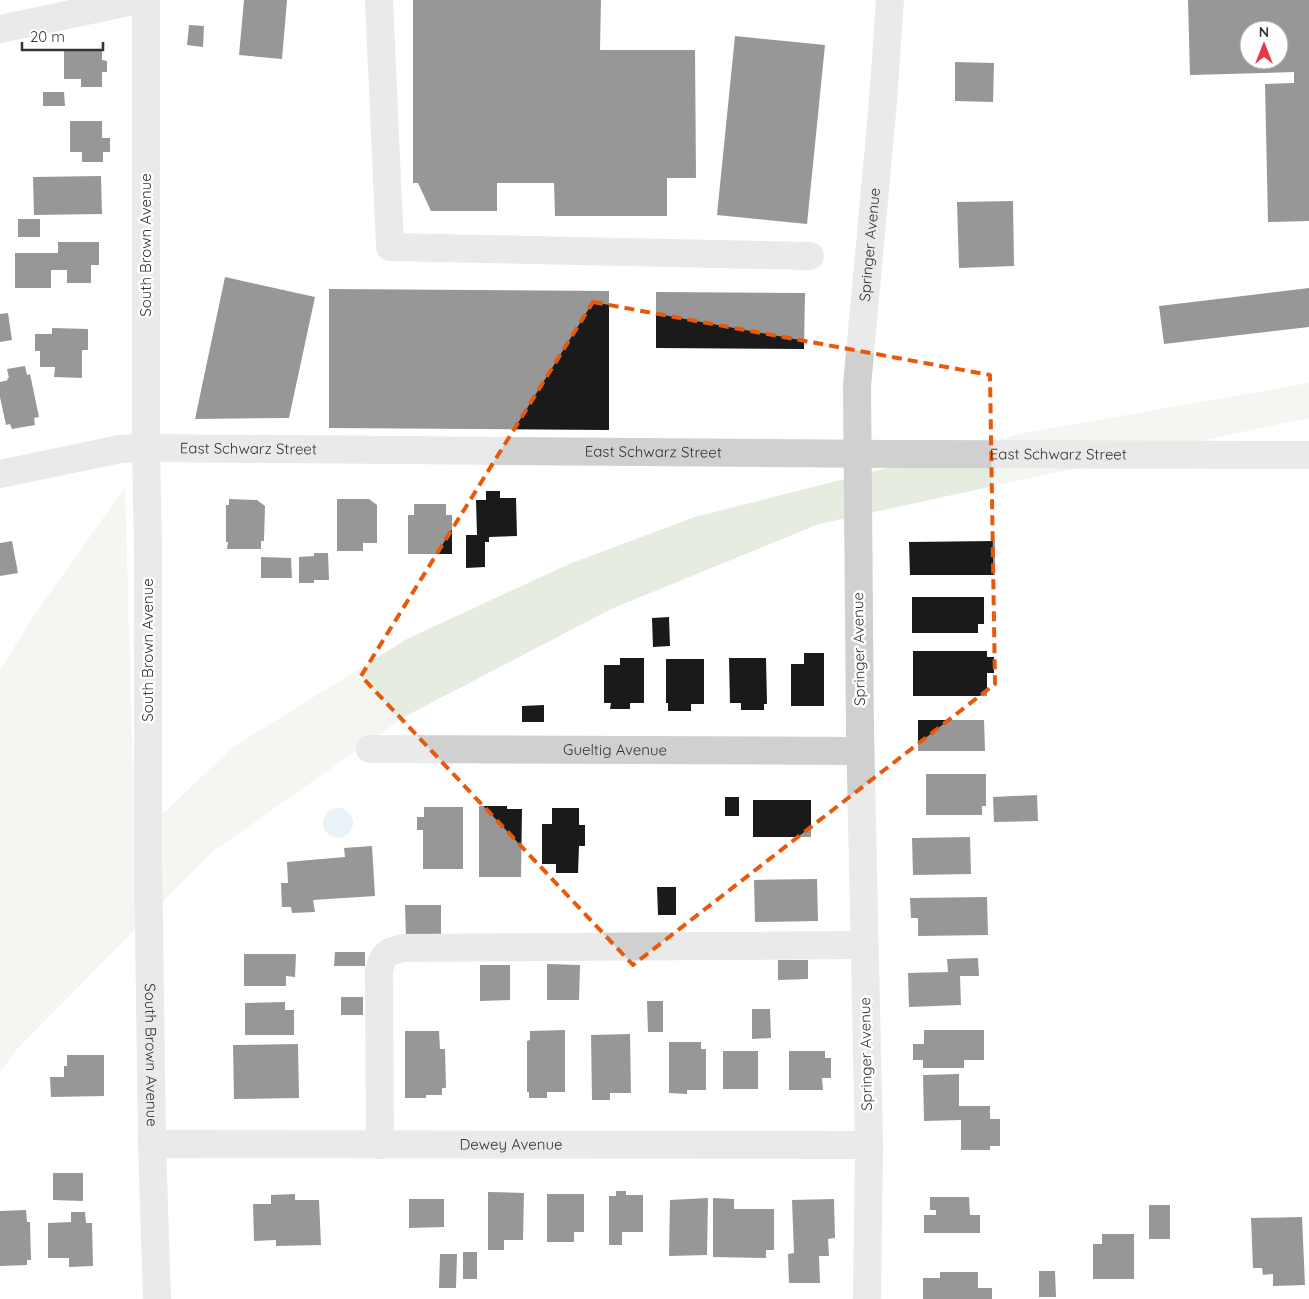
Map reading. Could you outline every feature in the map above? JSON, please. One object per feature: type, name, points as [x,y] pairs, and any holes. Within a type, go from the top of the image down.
[{"type":"street","points":[[0,29],[138,0]]},
{"type":"street","name":"South Brown Avenue","points":[[146,0],[148,856],[156,1299]]},
{"type":"street","points":[[379,0],[390,247],[810,256]]},
{"type":"street","name":"Springer Avenue","points":[[867,1299],[868,1145],[860,751],[857,386],[883,101],[890,0]]},
{"type":"street","name":"East Schwarz Street","points":[[0,474],[120,449],[146,448],[858,454],[1309,454]]},
{"type":"street","name":"Gueltig Avenue","points":[[370,749],[860,751]]},
{"type":"street","points":[[380,1145],[379,971],[382,959],[386,954],[393,951],[402,948],[864,946]]},
{"type":"street","name":"Dewey Avenue","points":[[152,1144],[868,1145]]},
{"type":"highlighted area","points":[[593,302],[990,375],[995,684],[633,965],[361,676]]},
{"type":"shaded area","points":[[1309,383],[1309,419],[819,524],[611,609],[404,717],[211,853],[18,1048],[0,1072],[0,670],[33,617],[125,487],[135,840],[233,747],[407,639],[569,564],[695,517],[1024,433]]},
{"type":"water","points":[[338,808],[349,812],[353,823],[349,834],[338,838],[327,834],[323,823],[327,812]]},
{"type":"building","points":[[244,0],[287,0],[282,59],[239,55]]},
{"type":"building","points":[[413,0],[601,0],[600,50],[695,50],[696,178],[667,178],[667,216],[555,216],[554,183],[497,183],[497,211],[431,211],[418,183],[413,183]]},
{"type":"building","points":[[1188,0],[1309,0],[1309,221],[1268,222],[1265,84],[1294,83],[1294,72],[1190,75]]},
{"type":"building","points":[[189,25],[204,26],[203,47],[187,45]]},
{"type":"building","points":[[735,36],[825,45],[807,224],[717,215]]},
{"type":"building","points":[[64,51],[102,51],[102,60],[107,61],[107,72],[102,72],[102,87],[81,87],[81,79],[64,79]]},
{"type":"building","points":[[955,62],[994,63],[993,102],[955,101]]},
{"type":"building","points":[[43,92],[64,92],[65,106],[43,106]]},
{"type":"building","points":[[70,121],[102,121],[102,138],[110,138],[110,152],[103,152],[103,162],[82,162],[82,152],[70,152]]},
{"type":"building","points":[[101,176],[102,214],[34,215],[33,177]]},
{"type":"building","points":[[1013,201],[1014,266],[959,268],[957,202]]},
{"type":"building","points":[[18,219],[40,219],[40,237],[18,237]]},
{"type":"building","points":[[58,242],[99,242],[99,265],[91,265],[91,283],[67,283],[67,270],[51,270],[51,288],[15,288],[15,253],[58,253]]},
{"type":"building","points":[[225,277],[315,297],[289,418],[195,419]]},
{"type":"building","points":[[1309,288],[1309,327],[1164,344],[1159,306]]},
{"type":"building","points":[[329,289],[609,291],[609,430],[329,428]]},
{"type":"building","points":[[656,292],[805,293],[804,349],[656,348]]},
{"type":"building","points":[[8,313],[12,340],[0,342],[0,314]]},
{"type":"building","points":[[52,328],[88,329],[88,350],[82,350],[82,378],[54,377],[55,367],[40,367],[40,351],[35,351],[35,334],[52,334]]},
{"type":"building","points":[[25,366],[27,375],[30,374],[39,417],[34,418],[35,425],[12,429],[10,424],[6,425],[0,397],[0,382],[8,380],[7,369]]},
{"type":"building","points":[[486,491],[500,491],[500,498],[516,498],[517,536],[489,537],[489,542],[485,542],[485,567],[466,568],[466,535],[477,535],[476,500],[486,500]]},
{"type":"building","points":[[229,499],[257,500],[265,506],[264,541],[261,541],[261,549],[227,549],[226,505],[229,505]]},
{"type":"building","points":[[337,499],[369,499],[377,505],[377,543],[363,543],[363,551],[337,551]]},
{"type":"building","points":[[414,504],[446,504],[446,515],[452,515],[452,554],[408,554],[408,515],[414,515]]},
{"type":"building","points":[[12,541],[18,573],[0,576],[0,543]]},
{"type":"building","points":[[995,541],[995,575],[910,575],[909,542]]},
{"type":"building","points":[[314,553],[328,553],[329,580],[299,583],[299,557],[314,556]]},
{"type":"building","points":[[261,557],[291,558],[292,578],[261,578]]},
{"type":"building","points":[[912,597],[984,597],[984,624],[978,624],[978,633],[912,633]]},
{"type":"building","points":[[669,617],[670,646],[653,647],[652,618]]},
{"type":"building","points":[[913,651],[987,651],[987,657],[994,657],[994,673],[987,673],[987,696],[913,696]]},
{"type":"building","points":[[804,653],[824,653],[824,706],[791,706],[791,664],[804,664]]},
{"type":"building","points":[[620,658],[644,658],[644,703],[630,703],[630,709],[610,709],[611,703],[604,703],[604,665],[620,665]]},
{"type":"building","points":[[729,658],[766,658],[767,704],[764,704],[764,710],[741,710],[741,703],[730,703]]},
{"type":"building","points":[[666,659],[704,659],[704,704],[691,704],[691,711],[668,711],[668,703],[666,703]]},
{"type":"building","points":[[544,705],[544,722],[522,722],[522,706]]},
{"type":"building","points":[[918,720],[984,720],[985,751],[918,751]]},
{"type":"building","points":[[926,774],[986,774],[986,806],[982,806],[982,815],[926,815]]},
{"type":"building","points":[[1037,795],[1038,821],[994,822],[993,797]]},
{"type":"building","points":[[725,797],[739,797],[739,816],[725,816]]},
{"type":"building","points":[[753,800],[811,800],[811,837],[753,837]]},
{"type":"building","points":[[479,806],[507,806],[507,809],[522,809],[521,877],[479,877]]},
{"type":"building","points":[[424,807],[463,807],[463,869],[423,869],[423,830],[417,830],[417,817],[424,817]]},
{"type":"building","points":[[552,808],[579,808],[579,825],[585,825],[585,846],[579,846],[578,873],[556,873],[556,864],[542,864],[542,824],[552,824]]},
{"type":"building","points":[[970,837],[971,874],[913,875],[912,838]]},
{"type":"building","points":[[372,846],[375,896],[313,900],[315,912],[292,913],[291,907],[282,907],[281,883],[288,883],[287,862],[345,857],[344,848]]},
{"type":"building","points":[[817,879],[818,921],[755,922],[754,880]]},
{"type":"building","points":[[657,887],[676,887],[676,915],[658,915]]},
{"type":"building","points":[[987,897],[988,935],[918,936],[918,918],[911,918],[910,898]]},
{"type":"building","points":[[405,905],[441,905],[441,938],[406,938]]},
{"type":"building","points":[[335,952],[365,952],[365,966],[334,966]]},
{"type":"building","points":[[244,954],[296,954],[295,977],[286,976],[286,986],[244,986]]},
{"type":"building","points":[[978,958],[979,976],[960,976],[961,1005],[909,1007],[908,973],[948,972],[947,959]]},
{"type":"building","points":[[778,960],[808,960],[808,979],[778,980]]},
{"type":"building","points":[[547,964],[580,965],[579,1000],[547,1000]]},
{"type":"building","points":[[480,965],[510,965],[510,1000],[480,1001]]},
{"type":"building","points":[[341,997],[363,997],[363,1015],[341,1015]]},
{"type":"building","points":[[647,1001],[663,1001],[663,1032],[648,1032]]},
{"type":"building","points":[[285,1002],[285,1010],[294,1010],[294,1035],[245,1035],[245,1003]]},
{"type":"building","points":[[752,1009],[770,1009],[771,1038],[752,1039]]},
{"type":"building","points":[[565,1030],[565,1092],[547,1092],[547,1098],[529,1098],[529,1092],[527,1092],[527,1041],[530,1040],[530,1031]]},
{"type":"building","points":[[924,1030],[984,1030],[984,1060],[964,1060],[964,1068],[923,1068],[923,1060],[913,1060],[913,1044],[924,1044]]},
{"type":"building","points":[[405,1031],[439,1031],[440,1049],[445,1049],[446,1088],[442,1088],[442,1095],[426,1095],[426,1098],[405,1098]]},
{"type":"building","points":[[630,1034],[631,1093],[610,1093],[610,1100],[592,1100],[591,1035]]},
{"type":"building","points":[[669,1042],[701,1042],[701,1049],[706,1049],[706,1090],[687,1090],[687,1094],[669,1093]]},
{"type":"building","points":[[298,1044],[299,1098],[234,1099],[233,1045]]},
{"type":"building","points":[[723,1051],[758,1051],[758,1089],[723,1089]]},
{"type":"building","points":[[789,1051],[825,1051],[825,1058],[831,1058],[831,1078],[822,1078],[823,1090],[789,1090]]},
{"type":"building","points":[[67,1055],[104,1055],[104,1096],[51,1097],[50,1077],[64,1077]]},
{"type":"building","points":[[959,1074],[959,1106],[990,1106],[990,1119],[1000,1119],[1000,1146],[990,1146],[990,1150],[961,1150],[961,1120],[924,1121],[923,1075]]},
{"type":"building","points":[[53,1173],[83,1173],[83,1201],[53,1200]]},
{"type":"building","points":[[616,1191],[626,1191],[626,1195],[643,1195],[643,1232],[622,1232],[622,1245],[609,1245],[609,1196],[616,1196]]},
{"type":"building","points":[[488,1192],[524,1193],[523,1240],[504,1240],[504,1250],[488,1250]]},
{"type":"building","points":[[295,1194],[295,1200],[319,1200],[321,1245],[276,1246],[276,1240],[254,1241],[253,1204],[271,1204],[271,1195]]},
{"type":"building","points":[[547,1194],[584,1194],[584,1232],[574,1232],[574,1242],[547,1242]]},
{"type":"building","points":[[930,1197],[969,1197],[970,1215],[980,1215],[980,1233],[924,1233],[924,1215],[936,1215],[936,1210],[930,1210]]},
{"type":"building","points":[[708,1198],[707,1255],[669,1256],[670,1200]]},
{"type":"building","points":[[713,1198],[734,1199],[734,1209],[774,1209],[774,1250],[766,1250],[766,1258],[713,1257]]},
{"type":"building","points":[[409,1199],[444,1199],[444,1227],[409,1228]]},
{"type":"building","points":[[834,1199],[835,1238],[828,1239],[829,1256],[819,1256],[820,1283],[789,1283],[788,1254],[794,1253],[792,1200]]},
{"type":"building","points":[[1149,1205],[1170,1205],[1170,1239],[1149,1239]]},
{"type":"building","points":[[26,1210],[27,1222],[30,1222],[31,1260],[27,1260],[27,1265],[0,1266],[0,1211]]},
{"type":"building","points":[[71,1212],[85,1212],[86,1223],[92,1223],[93,1266],[69,1267],[69,1258],[48,1258],[48,1223],[71,1222]]},
{"type":"building","points":[[1302,1217],[1305,1285],[1273,1286],[1273,1274],[1263,1275],[1262,1268],[1253,1268],[1251,1218]]},
{"type":"building","points":[[1102,1234],[1134,1234],[1134,1279],[1093,1279],[1093,1244],[1102,1244]]},
{"type":"building","points":[[463,1252],[477,1252],[477,1279],[463,1279]]},
{"type":"building","points":[[440,1254],[457,1254],[456,1288],[439,1288]]},
{"type":"building","points":[[1039,1271],[1055,1271],[1056,1297],[1039,1297]]},
{"type":"building","points":[[940,1272],[978,1272],[978,1288],[992,1288],[992,1299],[923,1299],[923,1278],[940,1278]]}]
